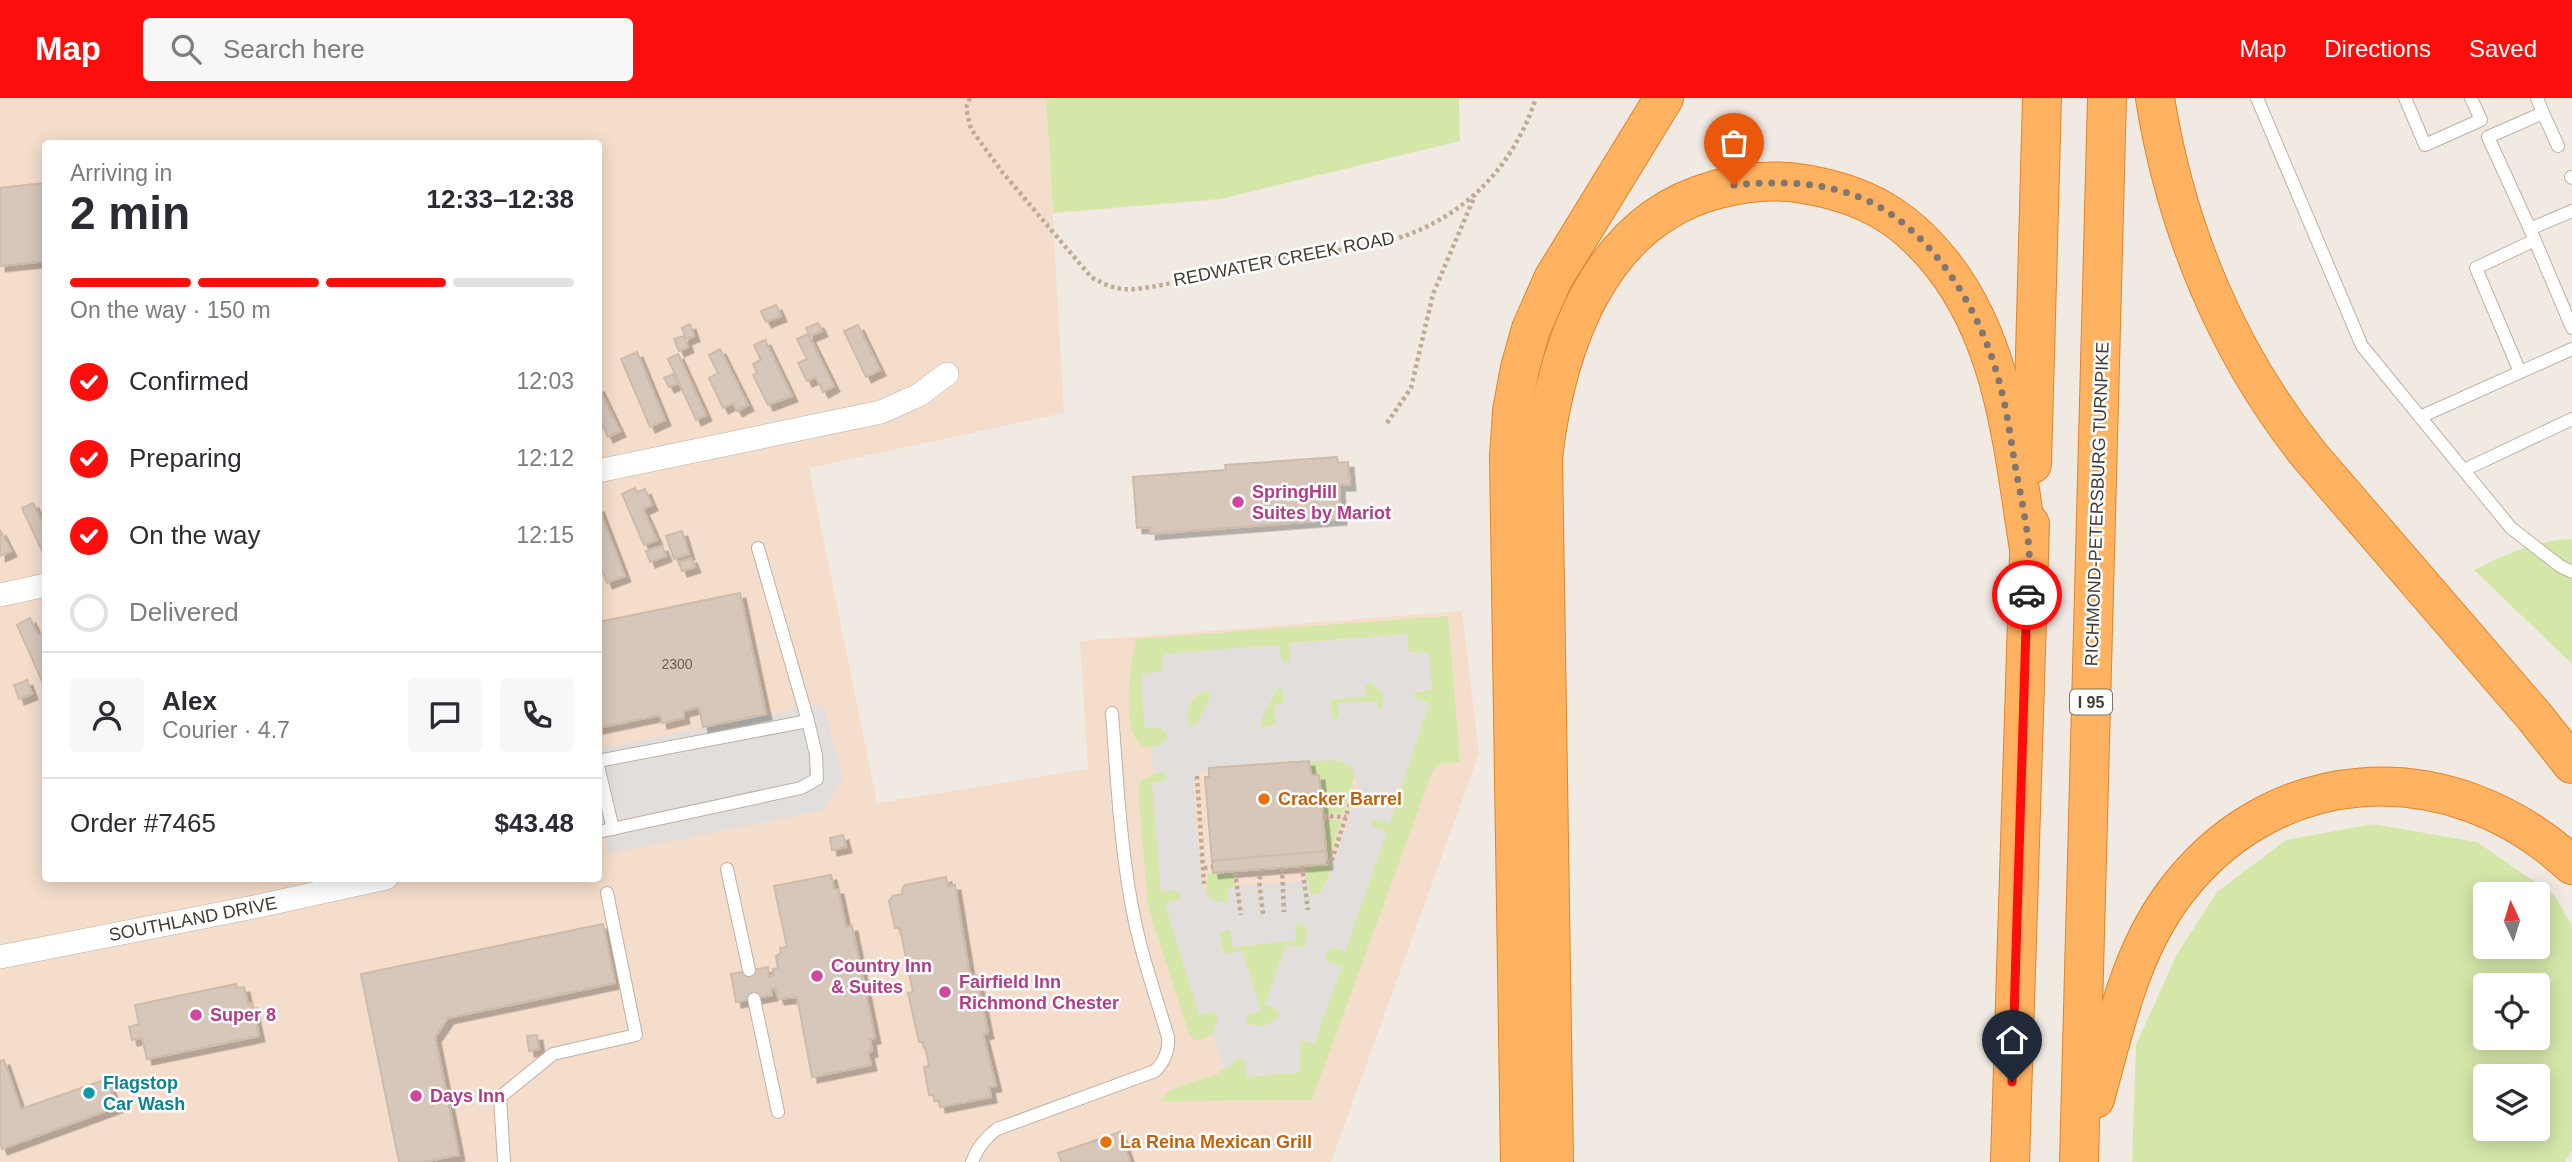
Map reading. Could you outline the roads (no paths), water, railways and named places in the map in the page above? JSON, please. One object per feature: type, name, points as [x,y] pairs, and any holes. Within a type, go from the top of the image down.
[{"type":"highway","points":[[1520,1162],[1509,457],[1512,411],[1531,329],[1553,279],[1664,98]]},
{"type":"highway","points":[[2010,1162],[2042,98]]},
{"type":"highway","name":"RICHMOND-PETERSBURG TURNPIKE","points":[[2079,1160],[2108,98]]},
{"type":"highway","points":[[2155,98],[2180,210],[2212,298],[2230,336],[2264,393],[2311,456],[2535,716],[2572,764]]},
{"type":"highway","points":[[1554,1162],[1543,457],[1549,410],[1560,364],[1578,315],[1596,282],[1618,252],[1645,226],[1672,207],[1702,194],[1734,185],[1772,181],[1835,190],[1864,200],[1896,218],[1915,234],[1942,265],[1966,300],[1984,338],[1999,380],[2029,549]]},
{"type":"highway","points":[[2079,1160],[2124,992],[2143,946],[2168,902],[2195,869],[2217,846],[2246,825],[2305,797],[2340,790],[2377,787],[2414,789],[2451,796],[2493,810],[2526,828],[2572,865]]},
{"type":"street","points":[[602,470],[881,412],[919,395],[947,374]]},
{"type":"street","points":[[0,594],[42,586]]},
{"type":"street","name":"SOUTHLAND DRIVE","points":[[0,957],[368,882]]},
{"type":"lane","points":[[2257,98],[2362,346],[2511,528],[2560,566],[2572,572]]},
{"type":"lane","points":[[2405,98],[2426,145],[2481,120]]},
{"type":"lane","points":[[2471,98],[2572,328]]},
{"type":"lane","points":[[2537,98],[2558,146]]},
{"type":"lane","points":[[2488,136],[2543,113]]},
{"type":"lane","points":[[2520,372],[2476,268],[2572,211]]},
{"type":"lane","points":[[2420,417],[2572,349]]},
{"type":"lane","points":[[2464,470],[2572,419]]},
{"type":"lane","points":[[602,831],[801,788],[817,779],[816,755],[808,721],[758,548]]},
{"type":"lane","points":[[972,1162],[976,1151],[997,1129],[1155,1071],[1163,1063],[1168,1048],[1168,1037],[1145,966],[1132,906],[1121,828],[1112,713]]},
{"type":"lane","points":[[602,762],[808,721]]},
{"type":"lane","points":[[602,782],[612,829]]},
{"type":"lane","points":[[727,869],[749,970]]},
{"type":"lane","points":[[504,1162],[500,1097],[553,1054],[636,1035],[607,893]]},
{"type":"lane","points":[[754,999],[778,1112]]},
{"type":"place","name":"SpringHill Suites by Mariot","points":[[1238,502]]},
{"type":"place","name":"Cracker Barrel","points":[[1264,799]]},
{"type":"place","name":"Country Inn & Suites","points":[[817,976]]},
{"type":"place","name":"Fairfield Inn Richmond Chester","points":[[945,992]]},
{"type":"place","name":"Super 8","points":[[196,1015]]},
{"type":"place","name":"Flagstop Car Wash","points":[[89,1093]]},
{"type":"place","name":"Days Inn","points":[[416,1096]]},
{"type":"place","name":"La Reina Mexican Grill","points":[[1106,1142]]}]
